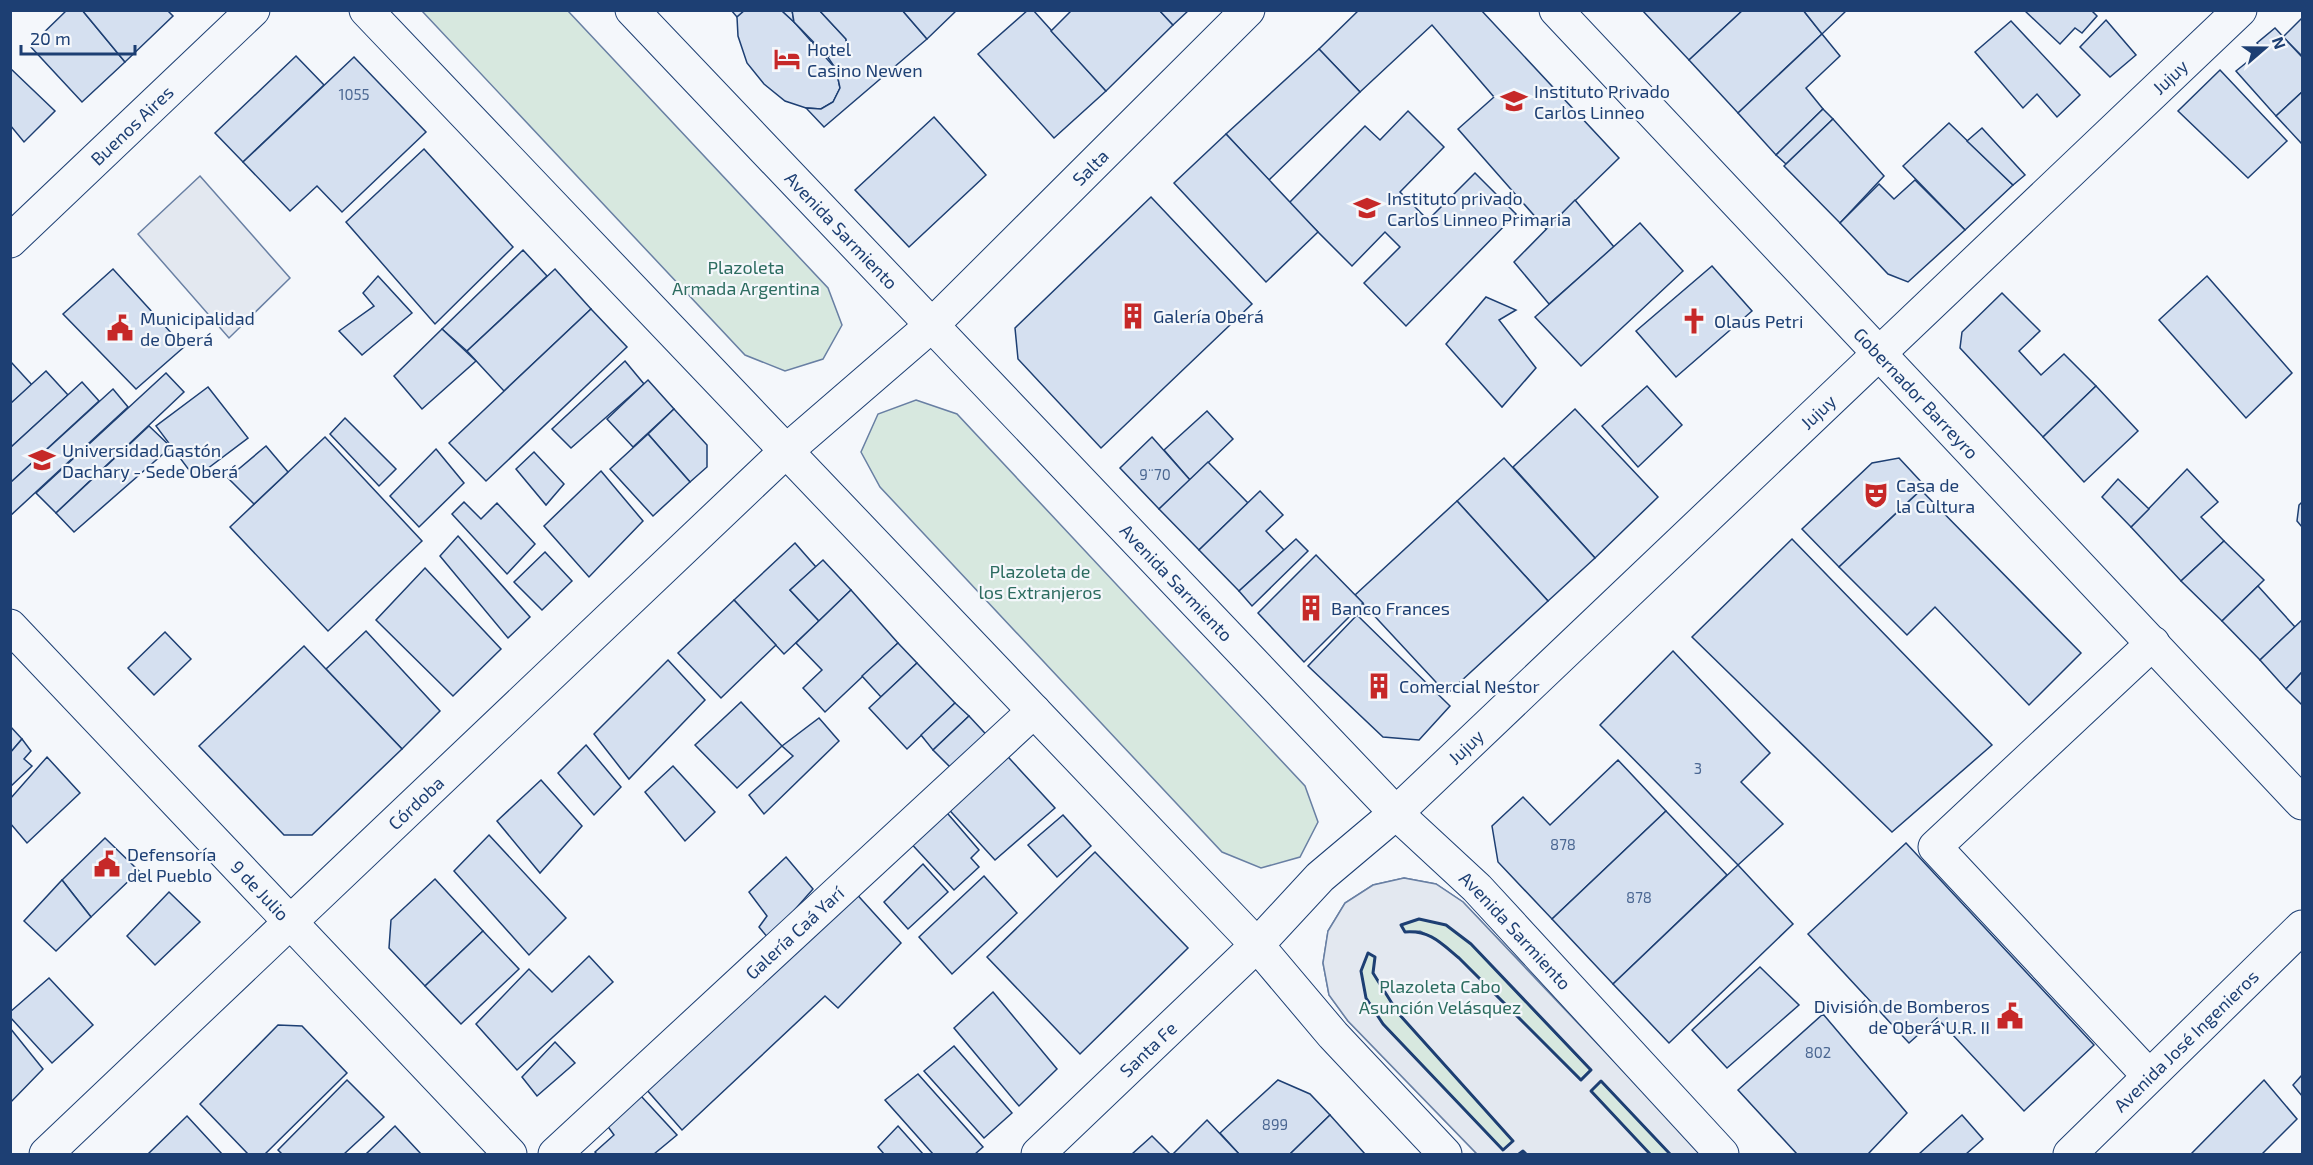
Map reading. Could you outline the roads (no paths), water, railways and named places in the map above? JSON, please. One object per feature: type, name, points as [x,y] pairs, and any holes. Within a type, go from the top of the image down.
[{"type":"street","name":"Buenos Aires","points":[[10,241],[253,10]]},
{"type":"street","points":[[366,10],[1257,945],[1333,1035],[1445,1155]]},
{"type":"street","name":"Avenida Sarmiento","points":[[632,10],[1396,813],[1477,888],[1722,1155]]},
{"type":"street","name":"Salta","points":[[785,452],[932,325],[1248,10]]},
{"type":"street","name":"Gobernador Barreyro","points":[[1556,10],[2302,803]]},
{"type":"street","name":"Jujuy","points":[[1257,945],[1320,877],[1396,813],[2240,10]]},
{"type":"street","name":"Córdoba","points":[[46,1155],[785,452]]},
{"type":"street","name":"9 de Julio","points":[[10,626],[510,1155]]},
{"type":"street","points":[[2149,1076],[1935,847],[2152,643]]},
{"type":"street","name":"Galería Caá Yarí","points":[[555,1155],[1034,711]]},
{"type":"street","name":"Avenida José Ingenieros","points":[[2070,1155],[2302,927]]},
{"type":"street","name":"Santa Fe","points":[[1038,1155],[1257,945]]},
{"type":"place","name":"Hotel Casino Newen","points":[[787,59]]},
{"type":"place","name":"Instituto Privado Carlos Linneo","points":[[1514,101]]},
{"type":"place","name":"Instituto privado Carlos Linneo Primaria","points":[[1367,208]]},
{"type":"place","name":"Galería Oberá","points":[[1133,316]]},
{"type":"place","name":"Olaus Petri","points":[[1694,321]]},
{"type":"place","name":"Municipalidad de Oberá","points":[[120,328]]},
{"type":"place","name":"Universidad Gastón Dachary - Sede Oberá","points":[[42,460]]},
{"type":"place","name":"Casa de la Cultura","points":[[1876,495]]},
{"type":"place","name":"Banco Frances","points":[[1311,608]]},
{"type":"place","name":"Comercial Nestor","points":[[1379,686]]},
{"type":"place","name":"Defensoría del Pueblo","points":[[107,864]]},
{"type":"place","name":"División de Bomberos de Oberá U.R. II","points":[[2010,1016]]},
{"type":"park label","name":"Plazoleta Armada Argentina","points":[[746,277]]},
{"type":"park label","name":"Plazoleta de los Extranjeros","points":[[1040,581]]},
{"type":"park label","name":"Plazoleta Cabo Asunción Velásquez","points":[[1440,996]]}]
